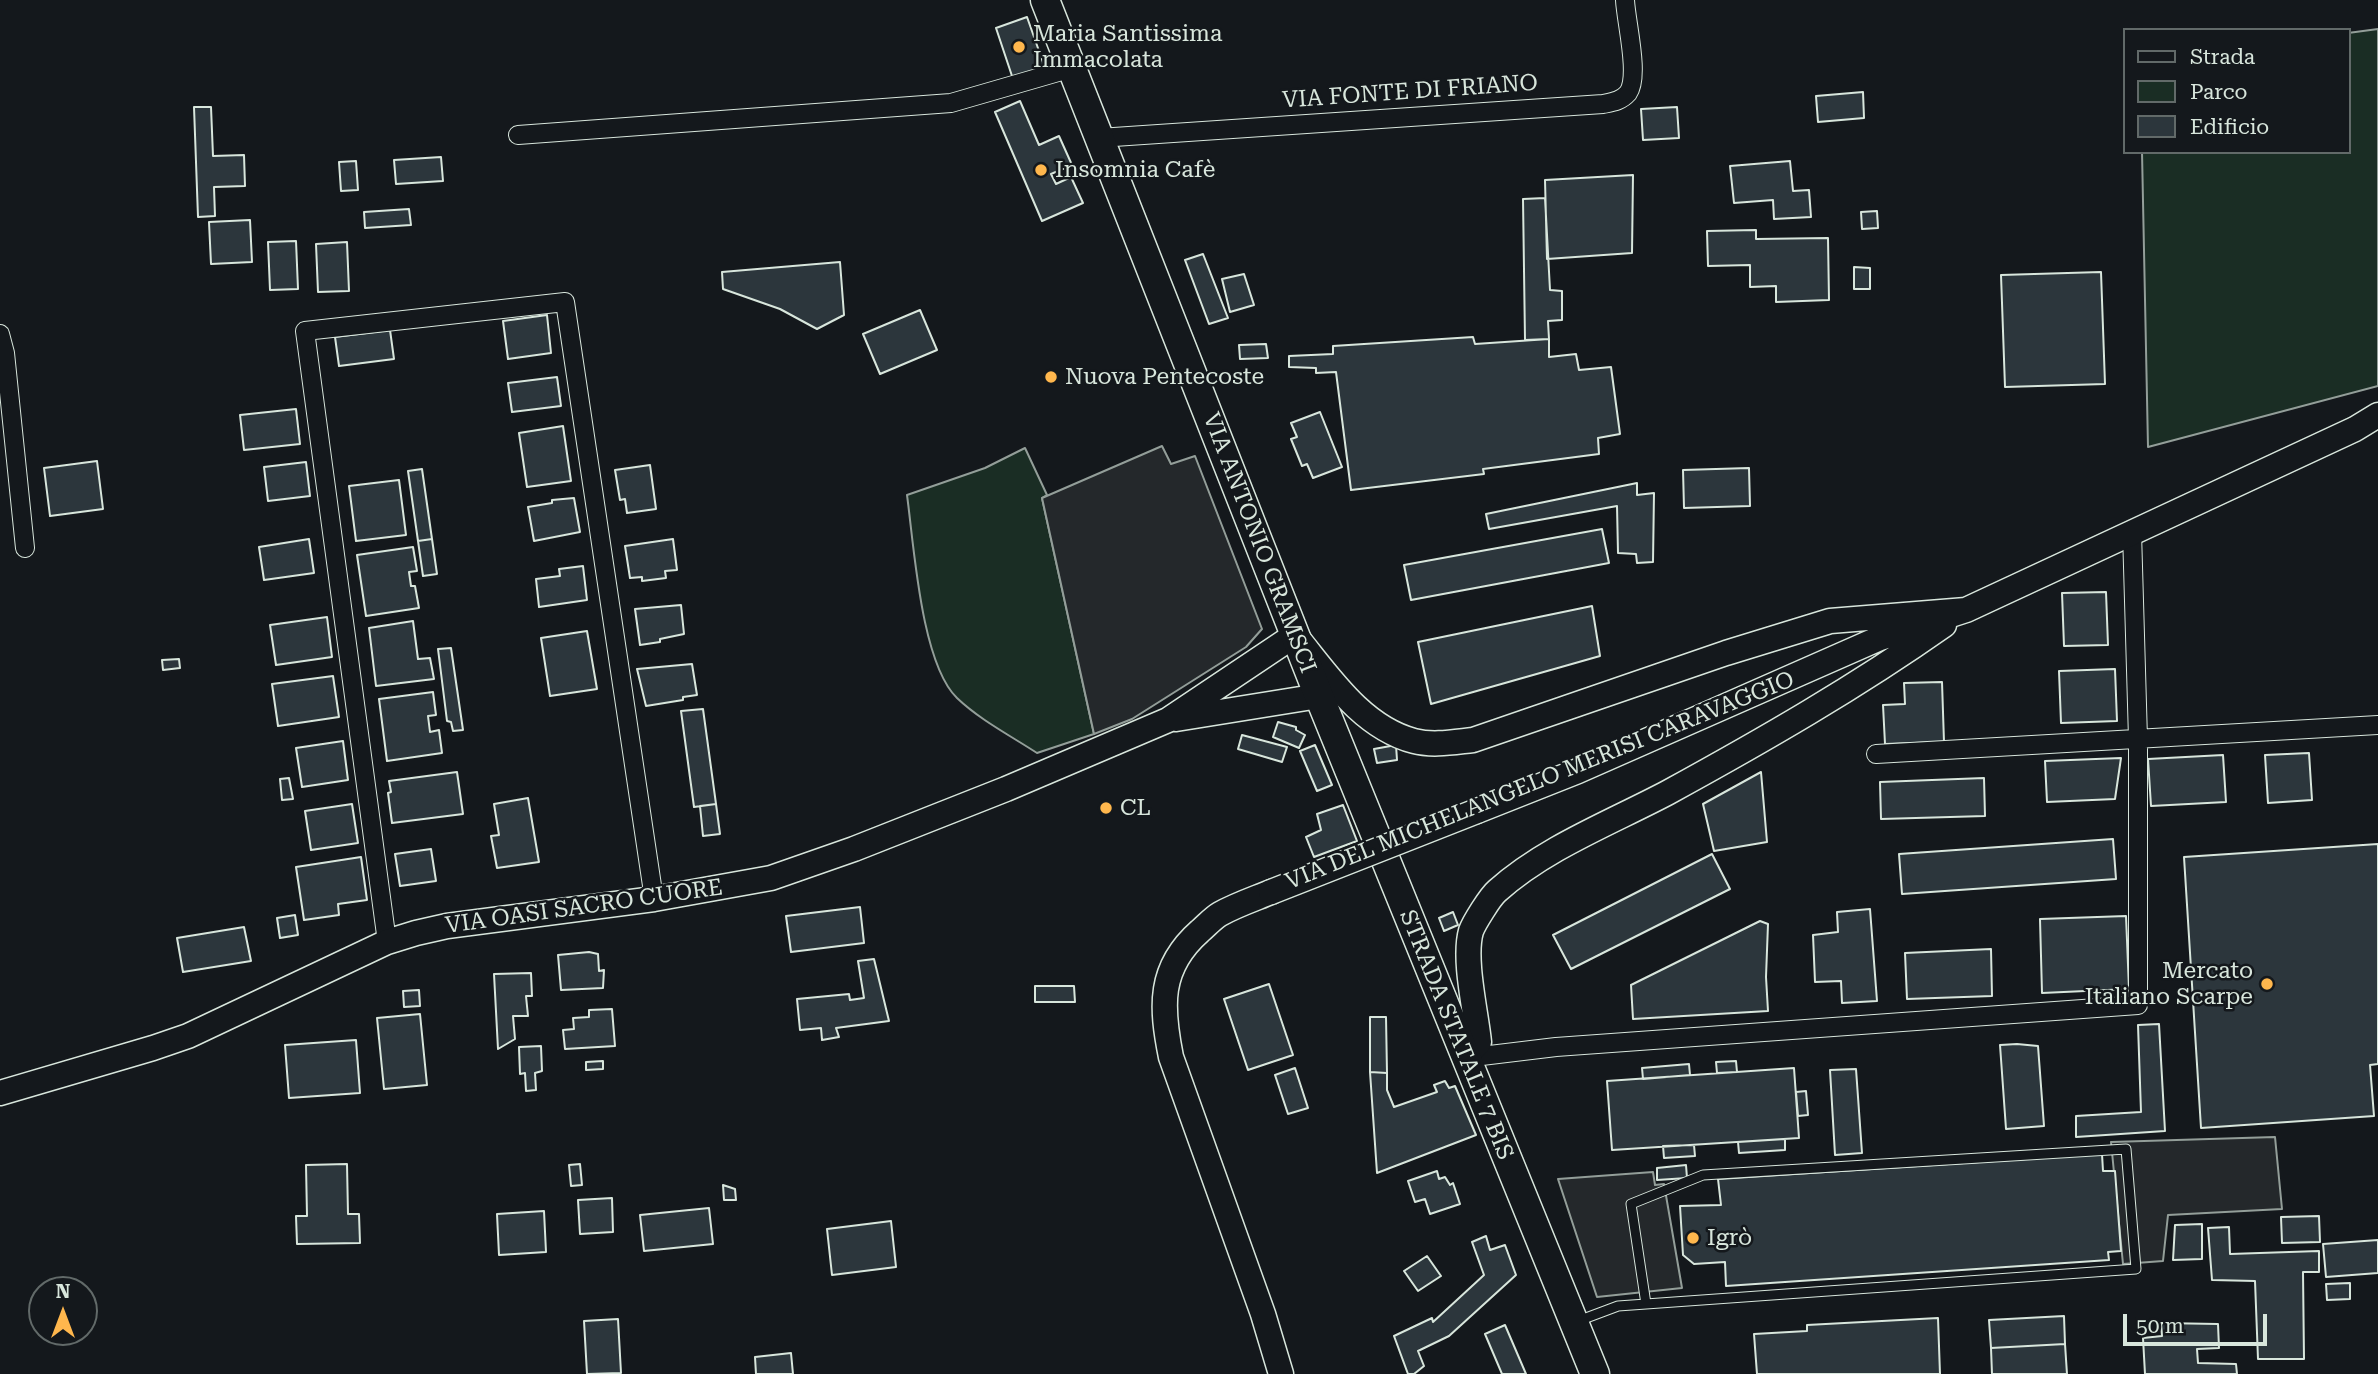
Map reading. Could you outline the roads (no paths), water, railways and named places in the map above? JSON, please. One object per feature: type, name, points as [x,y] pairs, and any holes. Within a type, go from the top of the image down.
[{"type":"main road","name":"VIA ANTONIO GRAMSCI","points":[[1045,0],[1319,696]]},
{"type":"main road","name":"STRADA STATALE 7 BIS","points":[[1319,696],[1595,1374]]},
{"type":"street","name":"VIA FONTE DI FRIANO","points":[[1099,138],[1603,104],[1619,100],[1629,92],[1633,78],[1625,0]]},
{"type":"street","points":[[518,135],[951,103],[1072,68]]},
{"type":"street","points":[[387,942],[305,331],[565,302],[654,898]]},
{"type":"street","points":[[0,334],[5,354],[25,548]]},
{"type":"street","name":"VIA DEL MICHELANGELO MERISI CARAVAGGIO","points":[[1281,1374],[1263,1314],[1171,1057],[1164,1022],[1165,987],[1173,961],[1192,938],[1219,915],[1271,891],[1591,765],[1880,638],[1966,610],[2367,428],[2378,415]]},
{"type":"street","points":[[1465,1058],[1556,1047],[2138,1005],[2138,739],[2132,533]]},
{"type":"street","points":[[1295,635],[1362,713],[1385,730],[1415,741],[1444,743],[1474,740],[1726,653],[1830,621],[1966,610]]},
{"type":"street","points":[[1465,1058],[1479,1042],[1469,969],[1471,931],[1495,893],[1555,851],[1742,752],[1821,706],[1890,663],[1966,610]]},
{"type":"street","name":"VIA OASI SACRO CUORE","points":[[0,1093],[188,1036],[387,942],[416,933],[447,926],[654,898],[771,878],[854,849],[1006,789],[1168,720],[1295,635]]},
{"type":"street","name":"VIA OASI SACRO CUORE","points":[[1168,720],[1319,696]]},
{"type":"street","points":[[1876,754],[2378,725]]},
{"type":"lane","points":[[1574,1322],[1618,1306],[1646,1304],[2136,1269],[2126,1149],[1703,1175],[1631,1203],[1646,1304]]},
{"type":"place","name":"Maria Santissima Immacolata","points":[[1019,47]]},
{"type":"place","name":"Insomnia Cafè","points":[[1041,170]]},
{"type":"place","name":"Nuova Pentecoste","points":[[1051,377]]},
{"type":"place","name":"CL","points":[[1106,808]]},
{"type":"place","name":"Mercato Italiano Scarpe","points":[[2267,984]]},
{"type":"place","name":"Igrò","points":[[1693,1238]]}]
